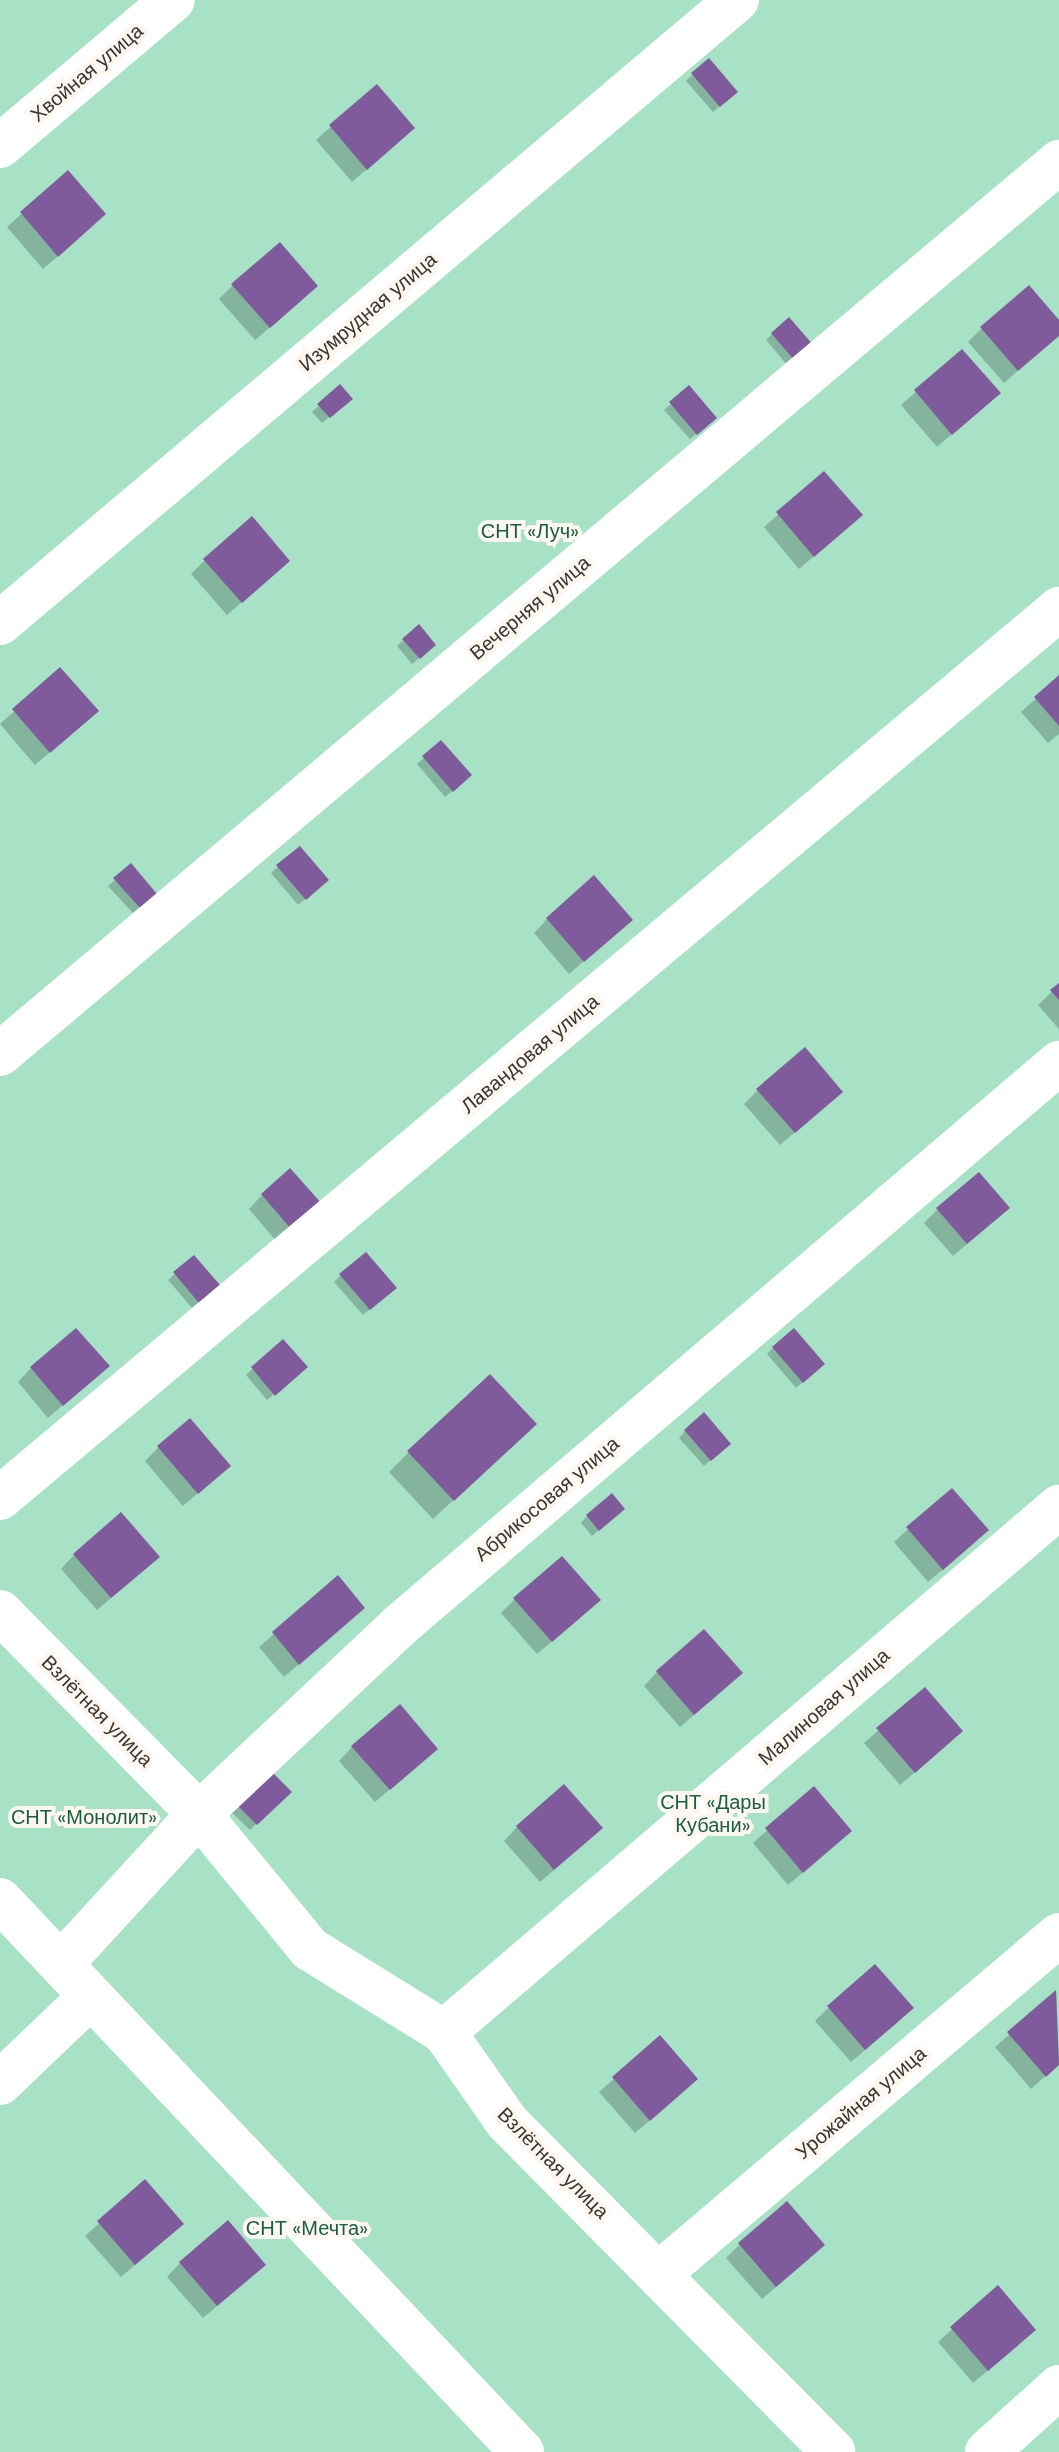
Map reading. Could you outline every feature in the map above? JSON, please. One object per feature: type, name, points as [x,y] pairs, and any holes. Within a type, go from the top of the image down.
[{"type":"street","name":"Хвойная улица","points":[[0,146],[173,0]]},
{"type":"street","name":"Изумрудная улица","points":[[0,623],[737,0]]},
{"type":"street","name":"Вечерняя улица","points":[[0,1054],[1059,162]]},
{"type":"street","name":"Лавандовая улица","points":[[0,1498],[1059,609]]},
{"type":"street","name":"Абрикосовая улица","points":[[61,1964],[199,1814],[399,1626],[1059,1063]]},
{"type":"street","name":"Малиновая улица","points":[[444,2032],[1059,1507]]},
{"type":"street","name":"Взлётная улица","points":[[0,1612],[199,1814],[310,1949],[444,2032],[507,2122],[662,2271],[833,2452]]},
{"type":"street","points":[[0,1900],[504,2447]]},
{"type":"street","name":"Урожайная улица","points":[[662,2271],[1059,1935]]},
{"type":"street","points":[[0,2083],[89,1998]]},
{"type":"street","points":[[987,2452],[1059,2387]]},
{"type":"green space","name":"СНТ «Луч»","points":[[0,0],[1059,0],[1059,2452],[0,2452]]},
{"type":"building","points":[[709,58],[738,92],[720,107],[691,73]]},
{"type":"building","points":[[377,84],[415,128],[367,170],[329,125]]},
{"type":"building","points":[[68,170],[106,214],[58,257],[20,212]]},
{"type":"building","points":[[280,242],[318,286],[270,328],[231,284]]},
{"type":"building","points":[[1029,285],[1059,320],[1059,336],[1018,371],[980,327]]},
{"type":"building","points":[[789,317],[814,346],[795,361],[771,333]]},
{"type":"building","points":[[962,349],[1001,393],[952,435],[914,390]]},
{"type":"building","points":[[340,384],[353,399],[330,418],[317,404]]},
{"type":"building","points":[[689,385],[717,418],[697,435],[669,402]]},
{"type":"building","points":[[824,471],[863,515],[814,557],[776,512]]},
{"type":"building","points":[[252,516],[290,561],[242,603],[203,559]]},
{"type":"building","points":[[419,624],[436,645],[420,659],[402,639]]},
{"type":"building","points":[[60,667],[99,711],[50,753],[12,709]]},
{"type":"building","points":[[1059,675],[1059,726],[1034,697]]},
{"type":"building","points":[[441,740],[472,775],[453,792],[422,756]]},
{"type":"building","points":[[300,846],[329,880],[306,900],[276,865]]},
{"type":"building","points":[[131,863],[157,894],[140,908],[113,878]]},
{"type":"building","points":[[594,875],[633,920],[584,962],[546,918]]},
{"type":"building","points":[[1059,983],[1059,1000],[1050,990]]},
{"type":"building","points":[[805,1047],[843,1092],[795,1133],[756,1089]]},
{"type":"building","points":[[290,1168],[322,1204],[292,1230],[261,1194]]},
{"type":"building","points":[[979,1172],[1010,1208],[967,1244],[936,1208]]},
{"type":"building","points":[[366,1252],[397,1288],[370,1310],[339,1274]]},
{"type":"building","points":[[194,1255],[220,1285],[199,1303],[173,1272]]},
{"type":"building","points":[[76,1328],[110,1366],[63,1406],[30,1367]]},
{"type":"building","points":[[794,1328],[825,1364],[803,1383],[772,1347]]},
{"type":"building","points":[[283,1339],[308,1367],[275,1396],[251,1367]]},
{"type":"building","points":[[490,1374],[537,1424],[454,1501],[407,1451]]},
{"type":"building","points":[[704,1412],[731,1444],[711,1461],[684,1430]]},
{"type":"building","points":[[190,1418],[231,1466],[198,1494],[157,1446]]},
{"type":"building","points":[[952,1488],[989,1530],[943,1570],[906,1527]]},
{"type":"building","points":[[612,1493],[625,1509],[599,1531],[586,1515]]},
{"type":"building","points":[[121,1512],[160,1557],[111,1598],[73,1554]]},
{"type":"building","points":[[562,1556],[601,1600],[552,1642],[513,1598]]},
{"type":"building","points":[[338,1575],[365,1608],[299,1665],[272,1632]]},
{"type":"building","points":[[704,1629],[743,1673],[694,1715],[656,1671]]},
{"type":"building","points":[[925,1687],[963,1731],[915,1773],[876,1728]]},
{"type":"building","points":[[400,1704],[438,1749],[390,1790],[351,1746]]},
{"type":"building","points":[[267,1767],[292,1792],[257,1825],[233,1801]]},
{"type":"building","points":[[564,1784],[603,1828],[554,1870],[516,1826]]},
{"type":"building","points":[[814,1786],[852,1831],[803,1873],[765,1828]]},
{"type":"building","points":[[875,1964],[914,2008],[865,2050],[827,2006]]},
{"type":"building","points":[[1056,1990],[1059,2065],[1046,2077],[1007,2032]]},
{"type":"building","points":[[660,2035],[698,2079],[650,2121],[612,2077]]},
{"type":"building","points":[[145,2179],[184,2224],[135,2265],[97,2221]]},
{"type":"building","points":[[787,2201],[825,2245],[776,2287],[738,2243]]},
{"type":"building","points":[[228,2220],[266,2265],[217,2306],[179,2262]]},
{"type":"building","points":[[998,2285],[1036,2330],[988,2371],[950,2327]]},
{"type":"park label","name":"СНТ «Дары Кубани»","points":[[713,1814]]},
{"type":"park label","name":"СНТ «Монолит»","points":[[84,1817]]},
{"type":"park label","name":"СНТ «Мечта»","points":[[307,2228]]}]
